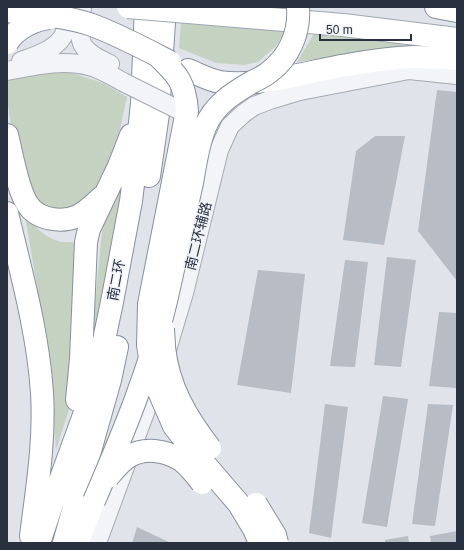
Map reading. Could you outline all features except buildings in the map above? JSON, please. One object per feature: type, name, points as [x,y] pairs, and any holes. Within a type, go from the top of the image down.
[{"type":"main road","points":[[128,7],[343,25],[457,39]]},
{"type":"main road","name":"南二环","points":[[39,543],[84,415],[100,359],[112,302],[131,201],[142,103],[138,69],[146,7]]},
{"type":"main road","name":"南二环","points":[[64,543],[80,481],[110,380],[145,209],[158,114],[165,7]]},
{"type":"main road","points":[[289,7],[457,24]]},
{"type":"main road","points":[[77,543],[145,373],[166,303],[205,127],[213,113],[222,102],[268,74],[279,64],[290,48],[296,31],[298,7]]},
{"type":"main road","points":[[436,7],[457,10]]},
{"type":"main road","points":[[7,11],[69,40]]},
{"type":"main road","points":[[7,43],[19,30],[34,22],[47,18],[69,40]]},
{"type":"main road","points":[[69,40],[91,25],[138,69],[188,70],[219,82],[231,83],[284,78],[345,65],[382,60],[415,57],[457,59]]},
{"type":"main road","points":[[57,489],[73,423],[78,392],[81,359],[86,242],[89,229],[119,166],[132,133],[139,104],[138,69]]},
{"type":"main road","points":[[138,69],[172,69],[180,80],[186,95],[187,112],[149,304],[148,346],[153,377],[174,426],[239,504],[254,529],[260,543]]},
{"type":"main road","points":[[7,134],[22,190],[28,204],[35,212],[49,218],[60,220],[77,216],[89,209],[107,192]]},
{"type":"main road","points":[[7,213],[36,341],[42,393],[40,467],[30,543]]},
{"type":"main road","points":[[166,303],[163,332],[165,355],[170,376],[179,401],[194,428],[251,497],[275,535],[277,543]]},
{"type":"main road","points":[[98,492],[117,466],[128,457],[144,451],[158,451],[170,454],[182,461],[211,494],[228,514],[246,543]]},
{"type":"street","points":[[7,71],[35,66],[69,40],[82,7]]},
{"type":"street","points":[[7,64],[21,61],[38,54],[50,48],[60,40],[69,40],[82,45],[88,53],[98,59],[138,69],[179,105],[228,130],[244,113],[254,106],[300,91],[409,70],[457,75]]},
{"type":"street","points":[[69,40],[90,66],[107,73],[138,69]]},
{"type":"street","name":"南二环辅路","points":[[97,543],[162,365],[184,293],[219,150],[228,130]]},
{"type":"street","points":[[7,256],[33,370],[33,454],[21,543]]},
{"type":"green space","points":[[181,22],[288,28],[275,47],[258,62],[244,65],[216,63],[179,48]]},
{"type":"green space","points":[[315,32],[427,44],[365,51],[297,62]]},
{"type":"green space","points":[[66,71],[103,83],[127,97],[110,175],[78,212],[46,208],[19,179],[7,98],[7,78]]},
{"type":"green space","points":[[129,176],[89,363],[103,222],[123,182]]},
{"type":"green space","points":[[25,216],[36,227],[52,239],[73,242],[82,252],[72,400],[56,450],[48,351]]}]
